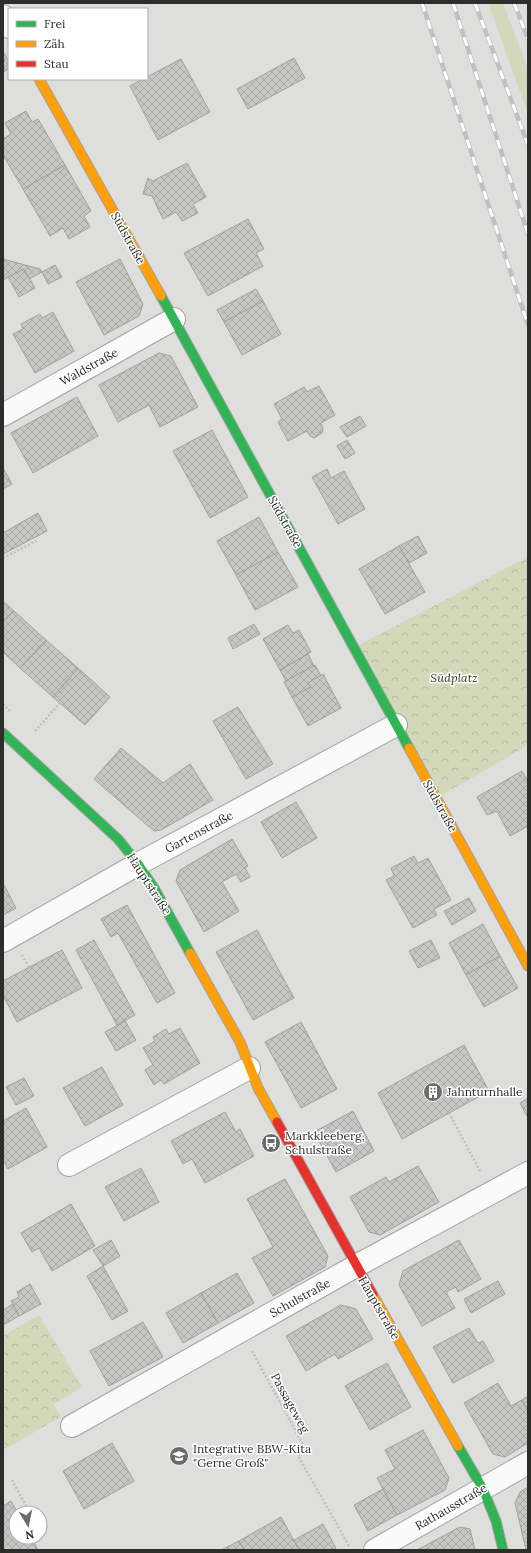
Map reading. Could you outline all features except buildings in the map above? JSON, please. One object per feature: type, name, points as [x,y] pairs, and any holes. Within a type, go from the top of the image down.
[{"type":"street","points":[[3,16],[8,25]]},
{"type":"street","name":"Südstraße","points":[[40,80],[174,319],[528,966]]},
{"type":"street","name":"Waldstraße","points":[[3,415],[174,319]]},
{"type":"street","name":"Gartenstraße","points":[[11,946],[138,864],[396,726]]},
{"type":"street","name":"Hauptstraße","points":[[3,733],[118,839],[138,864],[154,888],[240,1042],[258,1088],[356,1266],[483,1489],[496,1521],[503,1550]]},
{"type":"street","points":[[69,1165],[249,1068]]},
{"type":"street","name":"Schulstraße","points":[[72,1426],[356,1266],[528,1173]]},
{"type":"street","name":"Rathausstraße","points":[[375,1550],[528,1463]]},
{"type":"path","points":[[3,558],[38,540]]},
{"type":"path","points":[[34,732],[60,703]]},
{"type":"path","points":[[11,946],[29,967]]},
{"type":"path","points":[[449,1113],[483,1178]]},
{"type":"path","name":"Passageweg","points":[[251,1350],[306,1450],[298,1456],[349,1546]]},
{"type":"path","points":[[12,1480],[26,1505]]},
{"type":"green space","points":[[488,3],[503,3],[528,69],[528,114]]},
{"type":"green space","name":"Südplatz","points":[[528,557],[528,745],[436,799],[353,648]]},
{"type":"green space","points":[[39,1315],[82,1387],[54,1404],[61,1417],[3,1450],[3,1336]]},
{"type":"railway","points":[[422,3],[528,325]]},
{"type":"railway","points":[[453,3],[528,234]]},
{"type":"railway","points":[[475,3],[528,145]]},
{"type":"railway","points":[[514,3],[528,39]]},
{"type":"traffic: fast","points":[[161,296],[409,748]]},
{"type":"traffic: fast","points":[[3,733],[118,839],[138,864],[154,888],[190,953]]},
{"type":"traffic: fast","points":[[458,1446],[483,1489],[496,1521],[503,1550]]},
{"type":"traffic: slow","points":[[40,80],[161,296]]},
{"type":"traffic: slow","points":[[409,748],[528,966]]},
{"type":"traffic: slow","points":[[190,953],[240,1042],[258,1088],[277,1122]]},
{"type":"traffic: slow","points":[[373,1295],[458,1446]]},
{"type":"traffic: jam","points":[[277,1122],[373,1295]]},
{"type":"place","name":"Jahnturnhalle","points":[[433,1092]]},
{"type":"place","name":"Markkleeberg, Schulstraße","points":[[271,1143]]},
{"type":"place","name":"Integrative BBW-Kita \"Gerne Groß\"","points":[[179,1456]]}]
